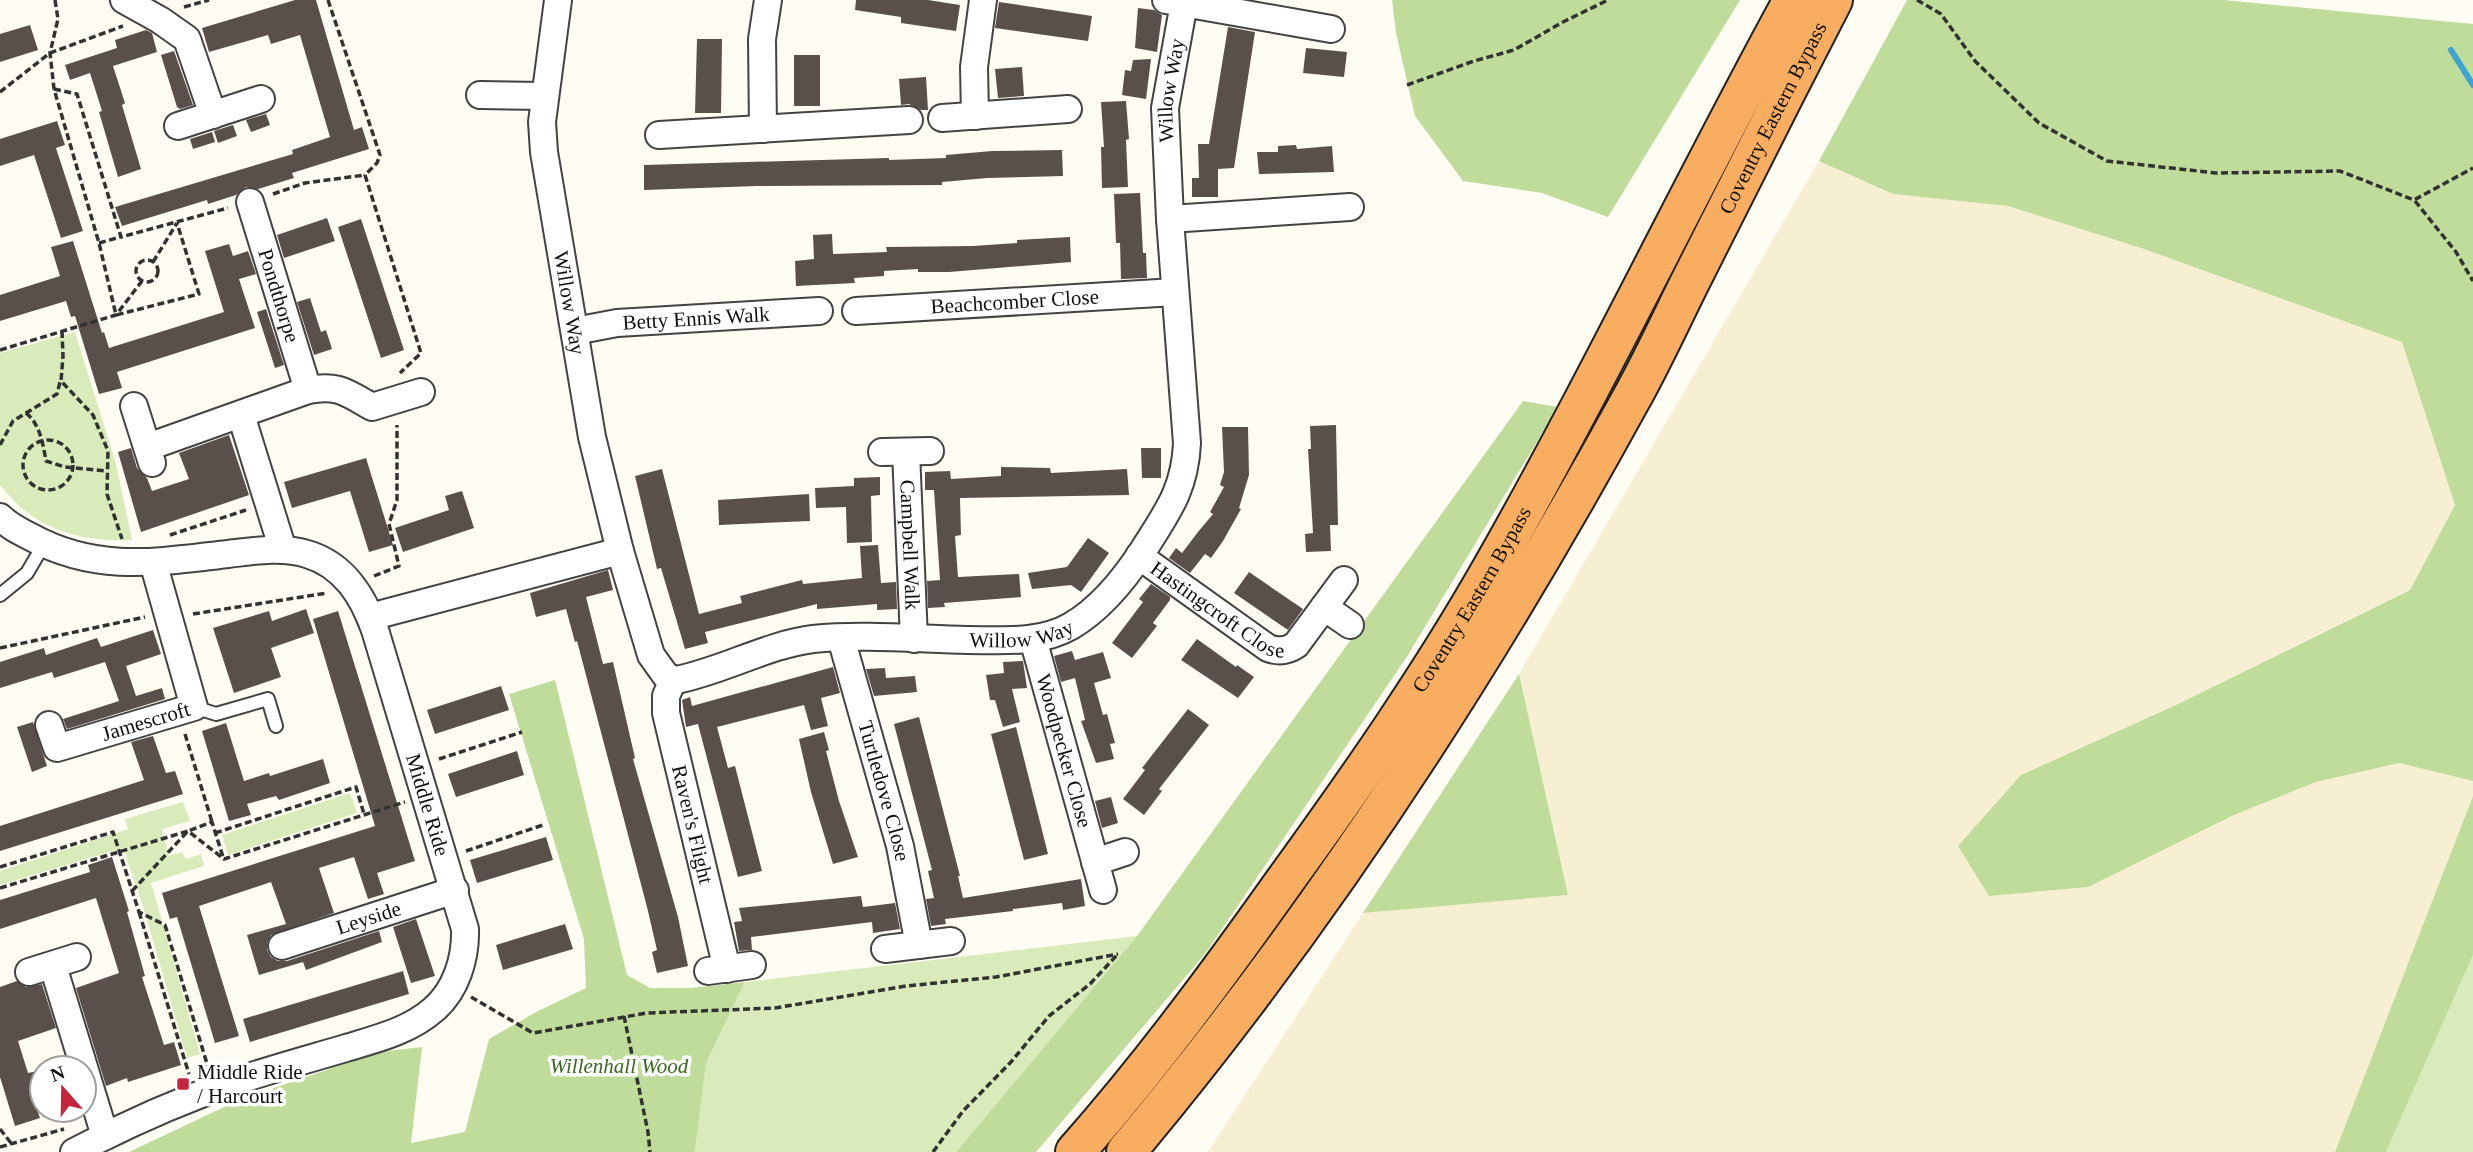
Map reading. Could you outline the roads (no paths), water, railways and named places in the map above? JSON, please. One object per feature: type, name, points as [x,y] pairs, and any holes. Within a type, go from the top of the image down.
[{"type":"highway","name":"Coventry Eastern Bypass","points":[[1075,1152],[1119,1103],[1205,992],[1378,752],[1497,559],[1609,355],[1729,116],[1818,2]]},
{"type":"highway","name":"Coventry Eastern Bypass","points":[[1126,1152],[1260,984],[1354,852],[1503,625],[1631,399],[1818,2]]},
{"type":"street","points":[[124,0],[187,39],[213,115]]},
{"type":"street","name":"Willow Way","points":[[558,0],[542,122],[544,152],[592,436],[620,551],[651,655],[666,676],[673,680],[680,680],[787,644],[818,639],[1033,639],[1054,634],[1083,617],[1101,602],[1139,556],[1175,497],[1186,464],[1187,443],[1170,219],[1165,108],[1175,2],[1331,29]]},
{"type":"street","points":[[763,129],[762,39],[768,0]]},
{"type":"street","points":[[975,116],[974,67],[983,0]]},
{"type":"street","points":[[480,95],[545,96]]},
{"type":"street","points":[[178,126],[261,99]]},
{"type":"street","points":[[942,118],[1068,109]]},
{"type":"street","points":[[659,135],[909,120]]},
{"type":"street","name":"Pondthorpe","points":[[250,202],[308,390]]},
{"type":"street","points":[[1170,219],[1350,207]]},
{"type":"street","name":"Beachcomber Close","points":[[856,310],[1175,292]]},
{"type":"street","name":"Betty Ennis Walk","points":[[575,331],[617,323],[819,311]]},
{"type":"street","points":[[134,405],[150,455],[241,415],[308,390],[326,386],[340,388],[372,407],[421,392]]},
{"type":"street","points":[[241,415],[283,550]]},
{"type":"street","name":"Campbell Walk","points":[[906,452],[914,639]]},
{"type":"street","name":"Middle Ride","points":[[0,517],[9,525],[55,550],[100,561],[121,562],[156,551],[283,550],[309,554],[332,566],[351,582],[370,617],[465,929],[466,943],[452,986],[434,1010],[401,1030],[103,1129],[74,1152]]},
{"type":"street","name":"Jamescroft","points":[[49,725],[57,748],[187,710],[156,551]]},
{"type":"street","points":[[370,617],[620,551]]},
{"type":"street","name":"Hastingcroft Close","points":[[1139,556],[1273,650],[1285,650],[1296,645],[1344,580]]},
{"type":"street","points":[[1324,607],[1350,625]]},
{"type":"street","name":"Turtledove Close","points":[[841,638],[900,845],[919,945]]},
{"type":"street","name":"Woodpecker Close","points":[[1033,639],[1103,890]]},
{"type":"street","name":"Raven's Flight","points":[[673,680],[666,696],[666,713],[729,968]]},
{"type":"street","points":[[1095,862],[1125,852]]},
{"type":"street","name":"Leyside","points":[[282,946],[455,890]]},
{"type":"street","points":[[884,949],[951,942]]},
{"type":"street","points":[[53,965],[103,1129]]},
{"type":"lane","points":[[0,595],[27,572],[44,544]]},
{"type":"lane","points":[[187,710],[216,714],[268,699],[276,726]]},
{"type":"waterway","points":[[2451,50],[2473,85]]},
{"type":"place","name":"Middle Ride / Harcourt","points":[[183,1084]]},
{"type":"park label","name":"Willenhall Wood","points":[[619,1066]]}]
